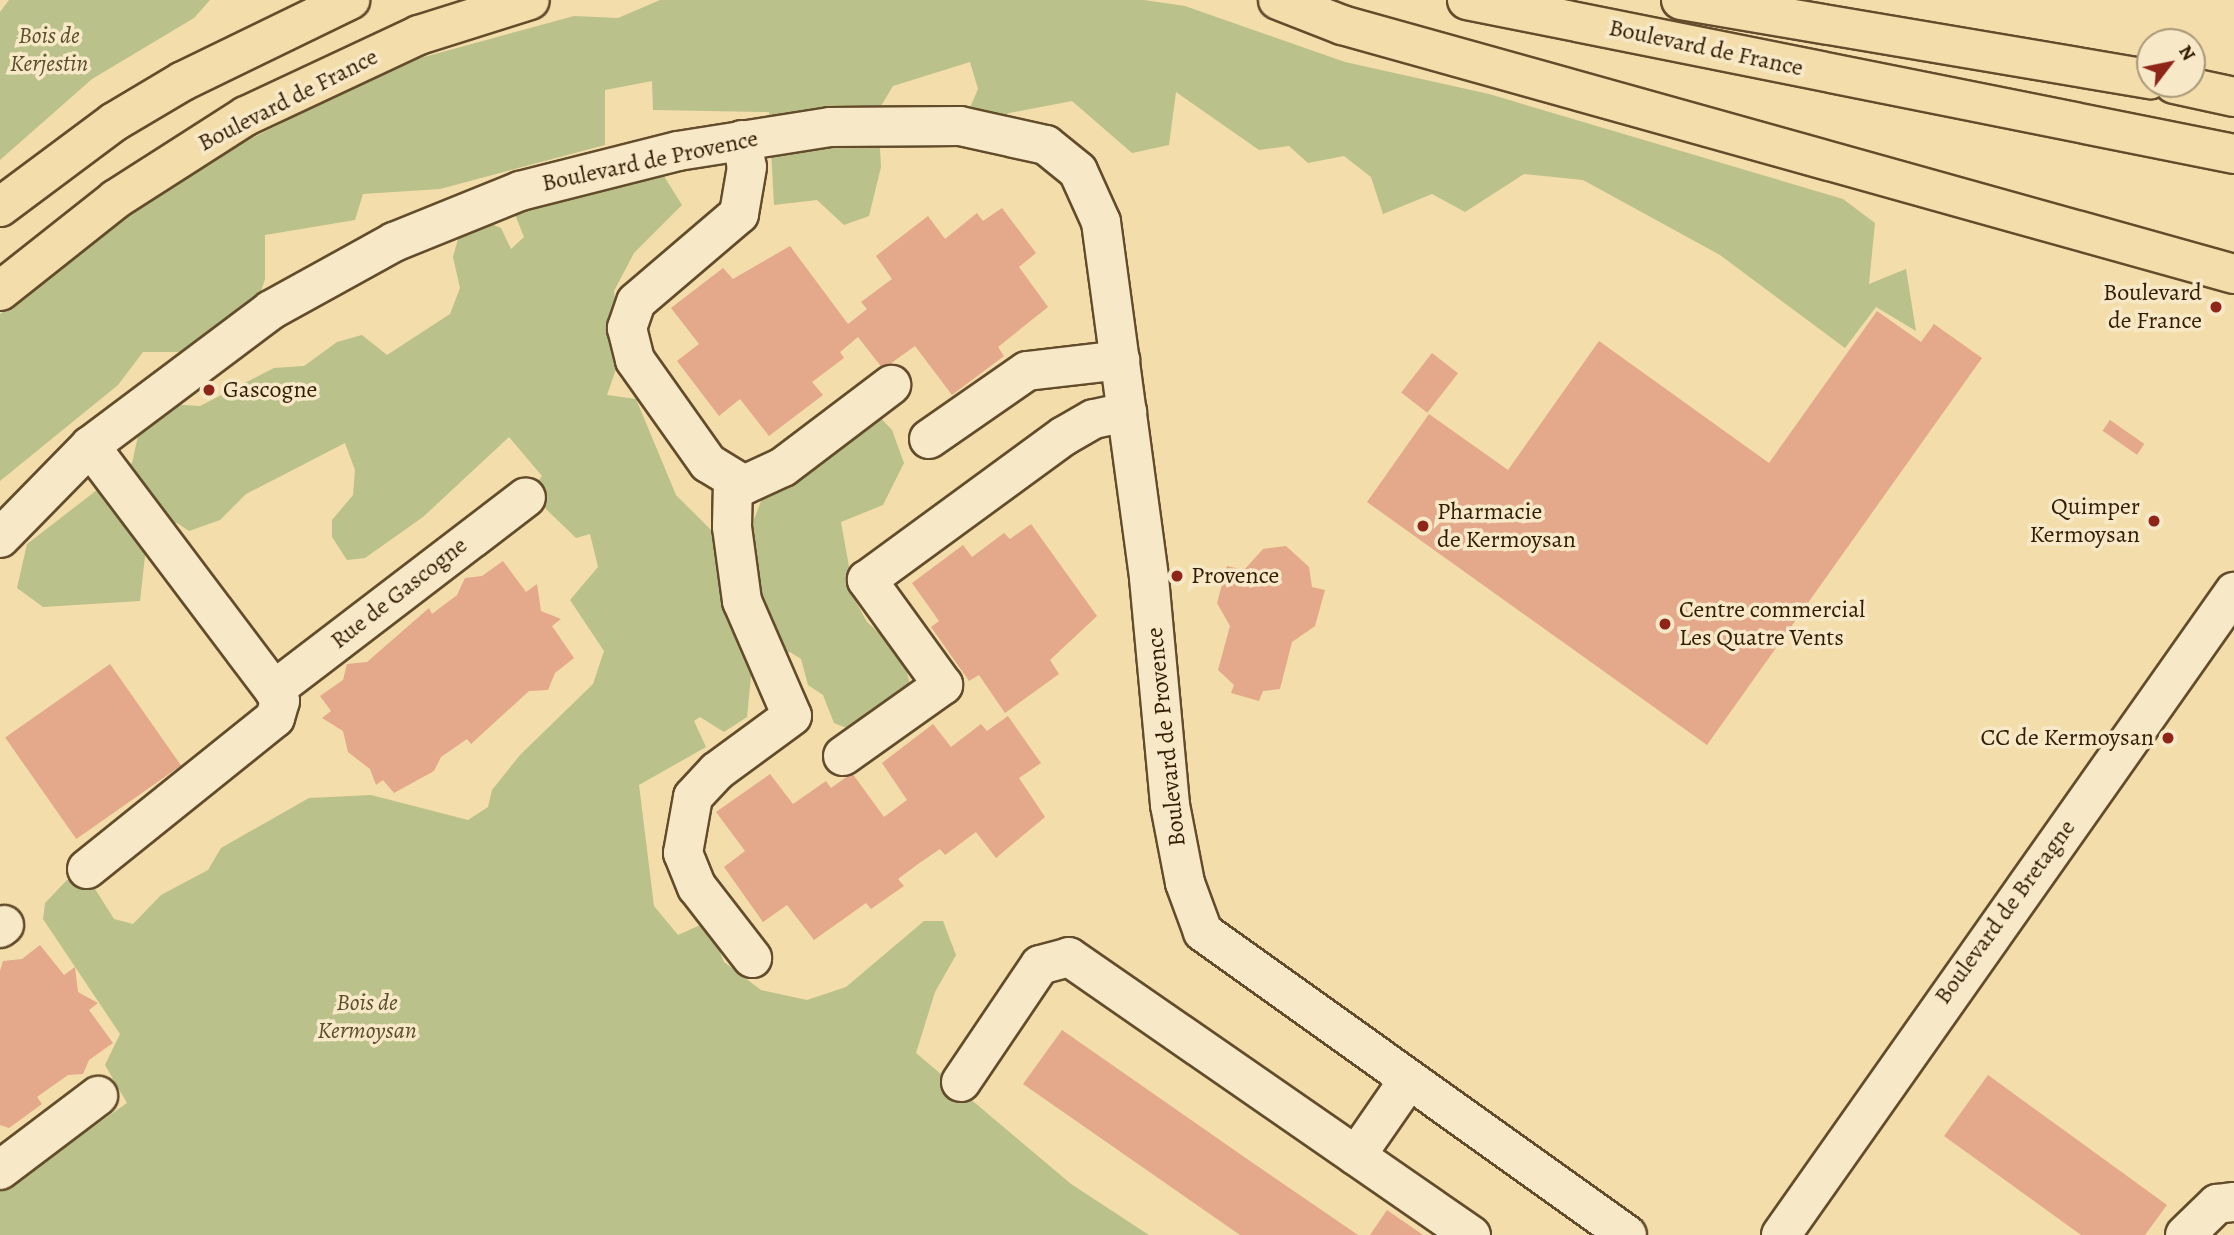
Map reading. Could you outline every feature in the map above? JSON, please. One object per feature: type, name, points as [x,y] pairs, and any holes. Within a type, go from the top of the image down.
[{"type":"main road","points":[[0,207],[114,122],[183,81],[350,0]]},
{"type":"main road","name":"Boulevard de France","points":[[0,290],[116,199],[246,116],[419,35],[530,0]]},
{"type":"main road","points":[[1278,0],[1342,25],[2234,274]]},
{"type":"main road","name":"Boulevard de France","points":[[1466,0],[2234,154]]},
{"type":"main road","name":"Boulevard de France","points":[[1681,0],[2136,77]]},
{"type":"main road","points":[[2206,91],[2234,97]]},
{"type":"street","name":"Boulevard de Provence","points":[[0,538],[90,446],[261,317],[394,242],[548,182],[741,140],[927,124],[1046,145],[1078,171],[1096,206],[1127,412],[1168,794],[1193,911],[1203,932],[1228,953],[1627,1235]]},
{"type":"street","points":[[741,140],[747,167],[739,214],[723,233],[648,289],[627,328],[635,360],[708,463],[733,482],[769,476],[891,385]]},
{"type":"street","points":[[929,439],[1027,371],[1120,360]]},
{"type":"street","points":[[843,756],[943,685],[867,580],[1064,436],[1094,419],[1127,412]]},
{"type":"street","points":[[87,869],[275,718],[281,701],[90,446]]},
{"type":"street","points":[[733,482],[743,601],[792,716],[698,791],[687,811],[683,853],[697,887],[752,958]]},
{"type":"street","name":"Rue de Gascogne","points":[[274,690],[526,497]]},
{"type":"street","name":"Boulevard de Bretagne","points":[[1781,1235],[2234,592]]},
{"type":"street","points":[[961,1082],[1040,965],[1069,957],[1471,1235]]},
{"type":"street","points":[[1356,1156],[1408,1080]]},
{"type":"street","points":[[0,1170],[98,1096]]},
{"type":"street","points":[[2185,1235],[2217,1205],[2234,1202]]},
{"type":"green space","name":"Bois de Kerjestin","points":[[9,0],[210,0],[194,18],[92,79],[0,160],[0,12]]},
{"type":"green space","points":[[660,0],[1144,0],[1185,6],[1345,62],[1489,94],[1843,199],[1875,223],[1869,284],[1906,269],[1916,331],[1876,307],[1845,348],[1720,255],[1583,180],[1524,174],[1465,212],[1432,194],[1383,214],[1371,177],[1344,156],[1308,163],[1289,146],[1259,150],[1176,92],[1169,145],[1132,153],[1072,101],[1009,113],[994,122],[969,110],[978,89],[970,62],[893,86],[878,111],[881,167],[869,216],[844,225],[817,200],[774,205],[769,112],[653,110],[652,81],[605,90],[605,145],[440,189],[363,194],[355,220],[265,235],[265,279],[256,306],[194,352],[143,352],[118,385],[0,481],[0,314],[83,250],[204,162],[402,63],[574,16],[618,18]]},
{"type":"green space","name":"Bois de Kermoysan","points":[[657,165],[682,205],[634,253],[614,291],[622,352],[607,395],[636,399],[676,495],[722,541],[743,547],[769,481],[874,411],[892,430],[904,463],[883,505],[841,522],[855,600],[867,622],[902,653],[910,684],[849,729],[834,723],[823,695],[808,685],[801,659],[790,652],[752,666],[747,717],[724,732],[700,717],[694,721],[706,747],[639,785],[654,906],[678,935],[707,922],[724,962],[761,990],[807,1000],[846,987],[924,921],[943,921],[956,955],[935,992],[916,1053],[1071,1184],[1149,1235],[0,1235],[0,1192],[127,1103],[105,1065],[120,1034],[43,919],[45,903],[67,880],[90,881],[114,919],[133,924],[161,895],[208,870],[221,848],[309,798],[371,795],[468,820],[488,807],[492,790],[520,755],[593,684],[604,651],[570,600],[598,567],[590,534],[576,538],[547,510],[531,490],[542,476],[509,437],[423,517],[365,558],[347,560],[332,537],[332,520],[353,495],[355,470],[345,443],[246,494],[220,520],[189,531],[177,523],[148,529],[140,601],[43,607],[17,588],[27,544],[132,463],[138,436],[167,404],[200,406],[274,368],[304,366],[337,342],[362,335],[387,355],[450,314],[460,288],[453,257],[460,232],[489,223],[501,228],[511,249],[524,237],[512,207]]},
{"type":"building","points":[[1002,208],[1036,253],[1019,267],[1048,307],[998,347],[1004,356],[952,395],[915,346],[883,369],[858,337],[840,352],[844,358],[812,382],[823,395],[769,436],[740,399],[719,416],[677,361],[699,344],[671,308],[723,268],[733,279],[790,246],[848,324],[867,309],[861,302],[892,279],[876,256],[928,216],[945,239],[977,213],[983,221]]},
{"type":"building","name":"Centre commercial Les Quatre Vents","points":[[1877,311],[1921,342],[1934,324],[1982,358],[1707,745],[1367,502],[1429,414],[1508,470],[1599,341],[1769,463]]},
{"type":"building","points":[[1432,353],[1458,373],[1427,413],[1401,392]]},
{"type":"building","points":[[2110,420],[2144,444],[2137,455],[2103,431]]},
{"type":"building","points":[[1031,524],[1097,616],[1050,660],[1059,674],[1005,713],[979,675],[969,681],[931,627],[939,621],[912,583],[963,545],[972,557],[1004,533],[1010,539]]},
{"type":"building","points":[[1286,546],[1309,567],[1312,587],[1325,590],[1315,626],[1292,642],[1280,689],[1263,691],[1259,701],[1231,693],[1234,685],[1218,670],[1230,626],[1217,603],[1227,566],[1244,570],[1263,549]]},
{"type":"building","points":[[503,561],[526,592],[537,584],[541,611],[561,619],[552,626],[574,658],[555,673],[548,690],[529,691],[471,744],[467,739],[441,757],[434,771],[394,793],[383,780],[376,785],[370,769],[348,752],[343,731],[322,718],[331,711],[320,696],[343,680],[347,664],[367,662],[429,608],[432,614],[457,595],[465,578],[482,576]]},
{"type":"building","points":[[110,664],[181,766],[76,839],[5,737]]},
{"type":"building","points":[[1008,716],[1041,763],[1019,778],[1045,817],[996,858],[976,832],[945,855],[940,849],[918,864],[898,879],[904,886],[871,909],[866,903],[814,940],[787,905],[763,922],[724,867],[745,851],[716,812],[770,774],[793,804],[826,781],[831,788],[852,773],[884,817],[907,800],[882,763],[933,724],[951,747],[981,724],[987,731]]},
{"type":"building","points":[[40,945],[64,975],[75,967],[78,992],[98,1003],[89,1010],[113,1043],[89,1060],[83,1074],[68,1075],[37,1097],[42,1104],[9,1128],[0,1125],[0,971],[3,961],[22,959]]},
{"type":"building","points":[[1062,1030],[1358,1235],[1240,1235],[1023,1084]]},
{"type":"building","points":[[1988,1075],[2167,1205],[2145,1235],[2081,1235],[1944,1136]]},
{"type":"building","points":[[1387,1210],[1423,1235],[1370,1235]]},
{"type":"place","name":"Boulevard de France","points":[[2216,307]]},
{"type":"place","name":"Gascogne","points":[[209,390]]},
{"type":"place","name":"Quimper Kermoysan","points":[[2154,521]]},
{"type":"place","name":"Pharmacie de Kermoysan","points":[[1423,526]]},
{"type":"place","name":"Provence","points":[[1177,576]]},
{"type":"place","name":"Centre commercial Les Quatre Vents","points":[[1665,624]]},
{"type":"place","name":"CC de Kermoysan","points":[[2168,738]]}]
